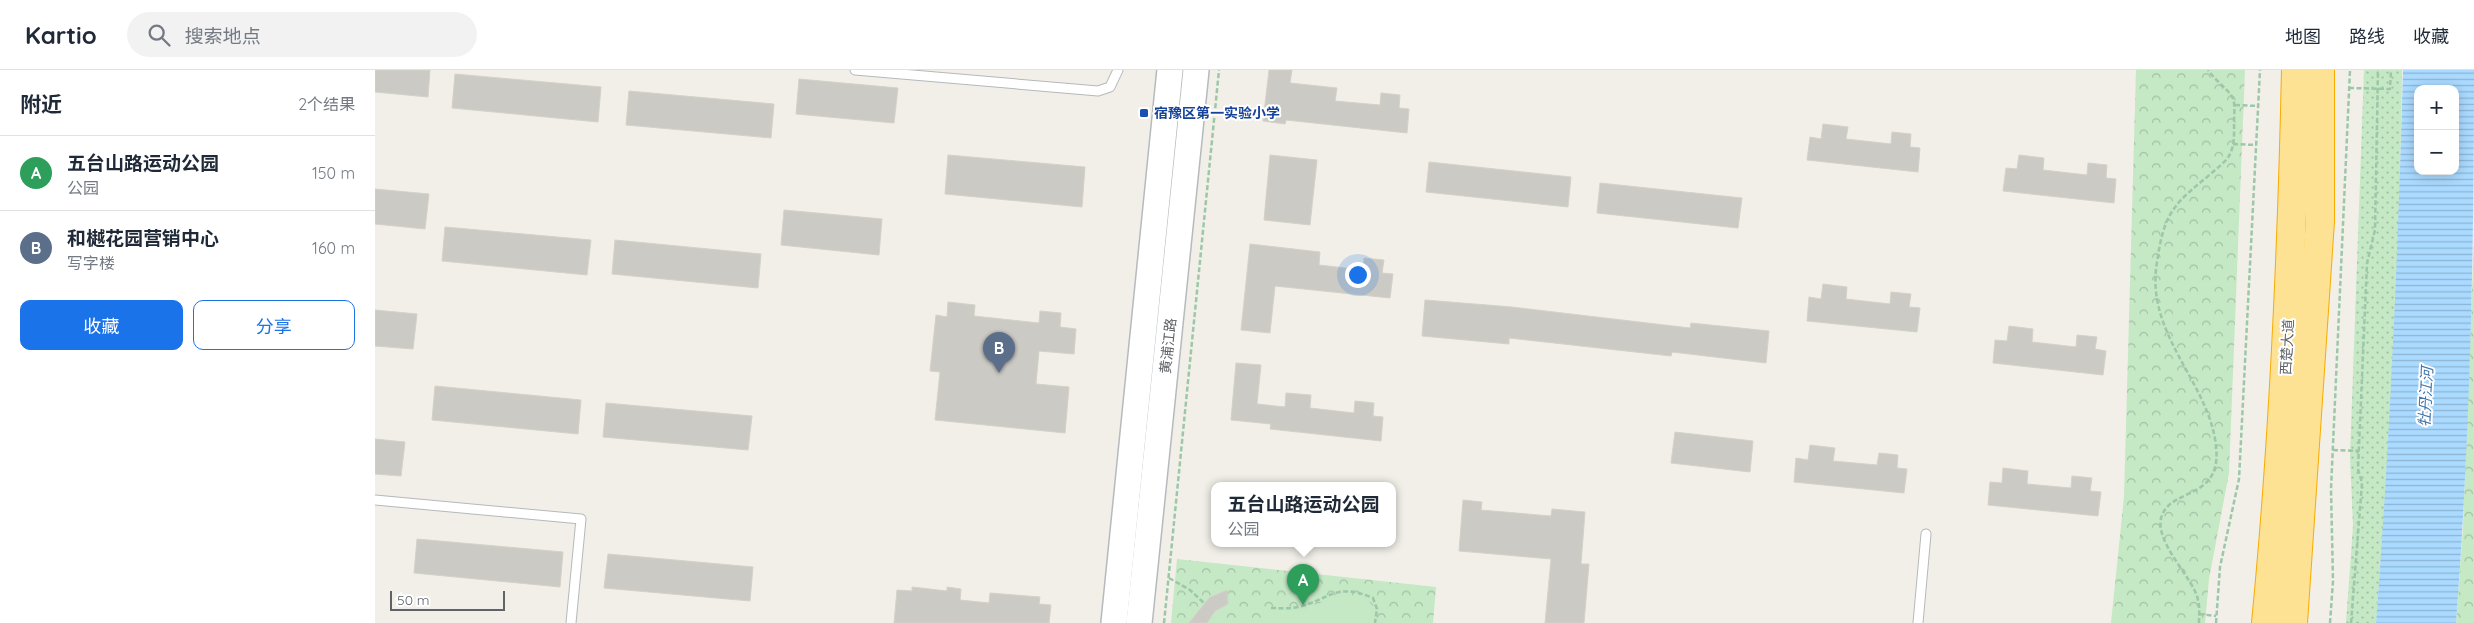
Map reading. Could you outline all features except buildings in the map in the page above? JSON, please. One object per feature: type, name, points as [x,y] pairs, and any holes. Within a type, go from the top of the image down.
[{"type":"highway","name":"西楚大道","points":[[2266,623],[2280,481],[2290,295],[2296,70]]},
{"type":"highway","name":"西楚大道","points":[[2293,623],[2320,221],[2320,70]]},
{"type":"street","name":"黄浦江路","points":[[1114,623],[1170,70]]},
{"type":"street","name":"黄浦江路","points":[[1139,623],[1196,70]]},
{"type":"lane","points":[[855,70],[1098,91],[1110,86],[1118,70]]},
{"type":"lane","points":[[375,500],[581,519],[571,623]]},
{"type":"lane","points":[[1918,623],[1926,534]]},
{"type":"path","points":[[1164,623],[1219,70]]},
{"type":"path","points":[[2199,623],[2198,599],[2169,550],[2162,528],[2162,516],[2172,504],[2204,487],[2213,473],[2216,442],[2201,401],[2172,345],[2159,306],[2156,266],[2162,234],[2174,207],[2188,191],[2229,156],[2233,144],[2235,105],[2231,96],[2207,70]]},
{"type":"path","points":[[2215,623],[2220,567],[2239,479],[2259,70]]},
{"type":"path","points":[[2330,623],[2333,581],[2331,489],[2350,70]]},
{"type":"path","points":[[2351,623],[2362,483],[2358,469],[2367,264],[2375,230],[2378,70]]},
{"type":"path","points":[[2349,88],[2390,89],[2391,70]]},
{"type":"path","points":[[2235,105],[2258,106]]},
{"type":"path","points":[[2233,144],[2256,145]]},
{"type":"path","points":[[2333,450],[2359,452]]},
{"type":"path","points":[[1169,578],[1190,590],[1204,603]]},
{"type":"path","points":[[1271,608],[1297,608],[1330,593],[1354,592],[1373,598],[1377,609],[1375,623]]},
{"type":"path","points":[[2199,614],[2216,616]]},
{"type":"green space","points":[[2136,70],[2245,70],[2229,473],[2209,579],[2205,623],[2111,623],[2124,497]]},
{"type":"green space","points":[[2364,70],[2402,70],[2399,243],[2387,482],[2376,623],[2346,623],[2353,526],[2350,456]]},
{"type":"green space","points":[[2474,239],[2474,623],[2456,623],[2463,527]]},
{"type":"green space","points":[[1177,559],[1436,587],[1433,623],[1171,623]]},
{"type":"green space","points":[[1342,595],[1366,598],[1373,606],[1372,623],[1265,623],[1276,618],[1274,612],[1297,611]]},
{"type":"water","name":"牡丹江河","points":[[2403,70],[2474,70],[2470,347],[2465,485],[2456,623],[2376,623],[2396,278]]},
{"type":"place","name":"宿豫区第一实验小学","points":[[1144,113]]},
{"type":"place","name":"和樾花园营销中心","points":[[999,373]]},
{"type":"place","name":"五台山路运动公园","points":[[1303,605]]}]
